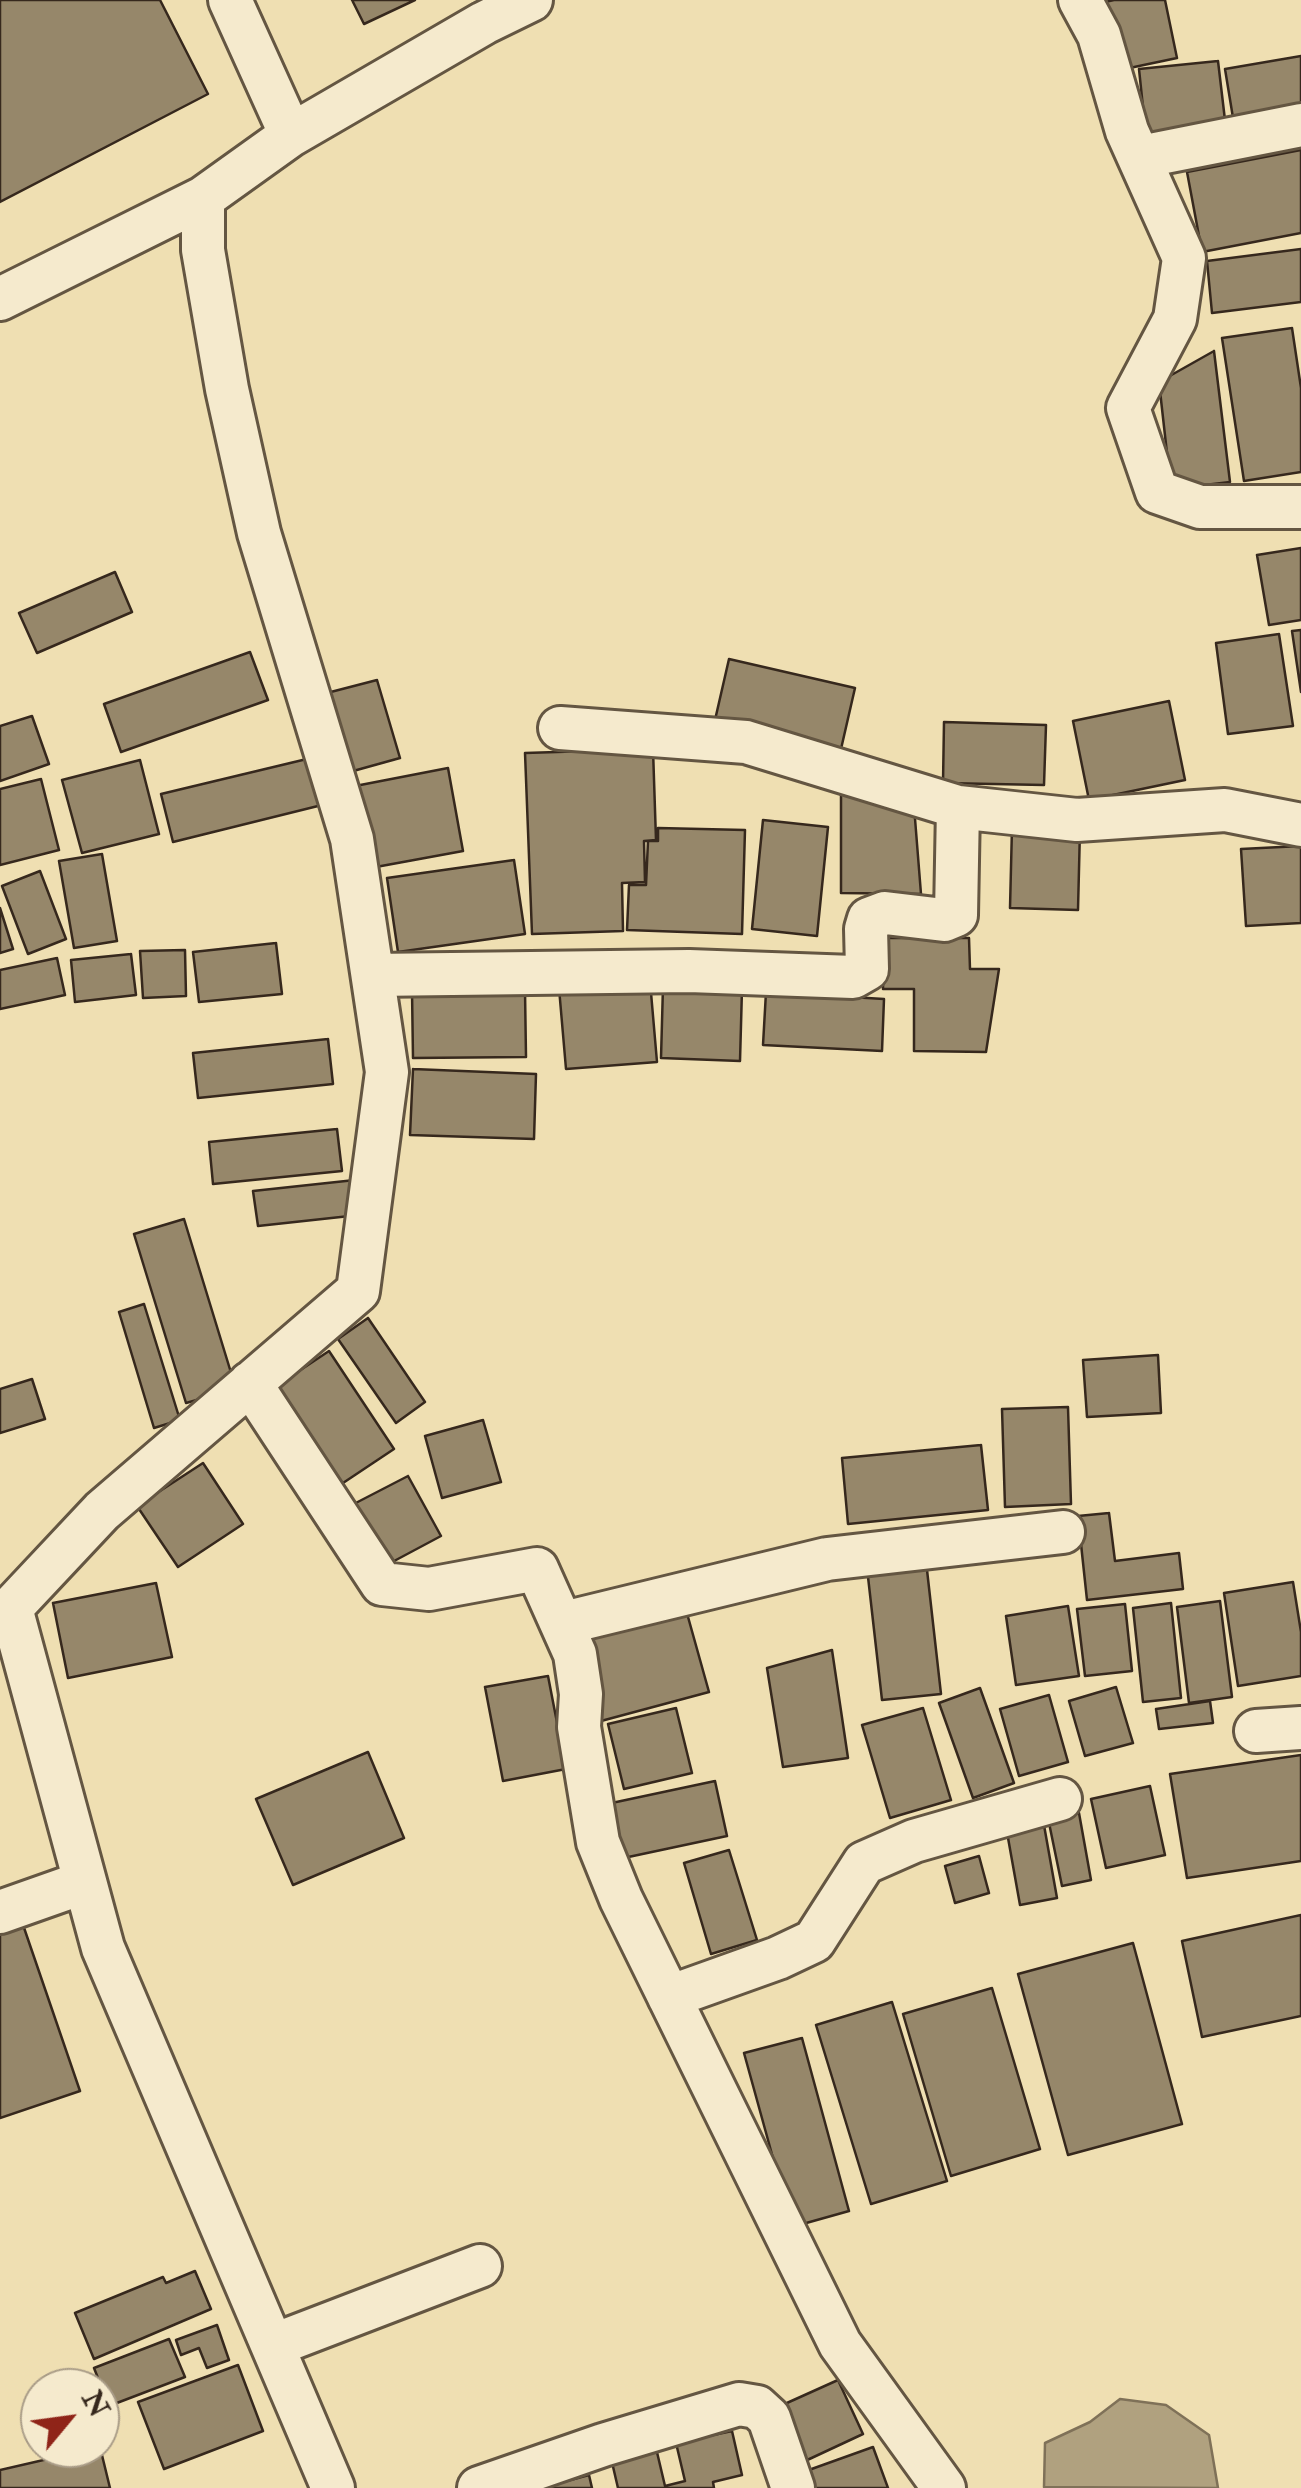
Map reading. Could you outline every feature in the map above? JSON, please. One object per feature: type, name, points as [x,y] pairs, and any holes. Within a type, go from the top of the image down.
[{"type":"street","points":[[230,0],[291,135]]},
{"type":"street","points":[[0,300],[203,198],[291,135],[531,0]]},
{"type":"street","points":[[1080,0],[1099,35],[1127,130],[1184,258],[1175,319],[1128,408],[1158,492],[1200,507],[1301,506]]},
{"type":"street","points":[[1140,158],[1301,125]]},
{"type":"street","points":[[203,198],[203,250],[228,389],[260,533],[352,839],[388,1072],[358,1290],[5,1591],[103,1948],[333,2488]]},
{"type":"street","points":[[560,728],[746,742],[958,807],[1077,820],[1225,810],[1301,825]]},
{"type":"street","points":[[373,975],[689,971],[853,977],[866,969],[866,929],[870,919],[885,914],[944,920],[956,915],[958,807]]},
{"type":"street","points":[[250,1383],[382,1584],[429,1589],[537,1569],[576,1654],[582,1694],[579,1727],[598,1842],[621,1899],[840,2344],[944,2488]]},
{"type":"street","points":[[564,1623],[827,1559],[1063,1532]]},
{"type":"street","points":[[1256,1731],[1301,1728]]},
{"type":"street","points":[[669,1997],[814,1941],[864,1863],[914,1842],[1060,1799]]},
{"type":"street","points":[[0,1912],[85,1882]]},
{"type":"street","points":[[274,2345],[480,2266]]},
{"type":"street","points":[[479,2488],[739,2404],[757,2407],[769,2418],[794,2488]]},
{"type":"shaded area","points":[[1120,2399],[1166,2405],[1209,2435],[1218,2488],[1044,2487],[1045,2443],[1090,2422]]},
{"type":"building","points":[[0,0],[160,0],[208,94],[0,202]]},
{"type":"building","points":[[352,0],[415,0],[364,24]]},
{"type":"building","points":[[1165,0],[1177,58],[1120,70],[1105,2]]},
{"type":"building","points":[[1301,56],[1301,119],[1235,130],[1225,69]]},
{"type":"building","points":[[1218,61],[1227,137],[1147,146],[1139,69]]},
{"type":"building","points":[[1301,150],[1301,233],[1202,252],[1187,172]]},
{"type":"building","points":[[1301,249],[1301,302],[1212,313],[1207,261]]},
{"type":"building","points":[[1292,328],[1301,388],[1301,472],[1244,481],[1222,338]]},
{"type":"building","points":[[1214,351],[1230,482],[1171,489],[1159,382]]},
{"type":"building","points":[[1301,548],[1301,620],[1269,625],[1257,555]]},
{"type":"building","points":[[115,572],[132,612],[37,653],[19,613]]},
{"type":"building","points":[[1301,630],[1301,692],[1292,631]]},
{"type":"building","points":[[1279,634],[1293,726],[1228,734],[1216,643]]},
{"type":"building","points":[[250,652],[268,700],[121,752],[104,704]]},
{"type":"building","points":[[729,659],[855,688],[841,749],[715,720]]},
{"type":"building","points":[[377,680],[400,758],[346,773],[323,694]]},
{"type":"building","points":[[1169,701],[1185,780],[1089,800],[1073,721]]},
{"type":"building","points":[[32,716],[49,764],[0,781],[0,726]]},
{"type":"building","points":[[944,722],[1046,725],[1044,785],[943,783]]},
{"type":"building","points":[[653,749],[656,840],[644,841],[645,882],[622,883],[623,931],[532,934],[525,753]]},
{"type":"building","points":[[311,758],[322,805],[173,842],[161,794]]},
{"type":"building","points":[[140,760],[159,834],[82,853],[62,780]]},
{"type":"building","points":[[448,768],[463,851],[365,869],[350,787]]},
{"type":"building","points":[[41,779],[59,850],[0,865],[0,789]]},
{"type":"building","points":[[841,779],[914,806],[921,894],[841,893]]},
{"type":"building","points":[[763,820],[828,827],[817,936],[752,929]]},
{"type":"building","points":[[1012,827],[1080,829],[1078,910],[1010,908]]},
{"type":"building","points":[[658,828],[745,830],[742,934],[627,930],[629,885],[646,885],[648,841],[658,841]]},
{"type":"building","points":[[1301,846],[1301,923],[1246,926],[1241,849]]},
{"type":"building","points":[[102,854],[117,941],[74,948],[59,861]]},
{"type":"building","points":[[514,860],[525,934],[398,952],[387,878]]},
{"type":"building","points":[[40,871],[66,939],[28,954],[2,886]]},
{"type":"building","points":[[0,908],[13,949],[0,953]]},
{"type":"building","points":[[883,938],[969,938],[970,969],[999,969],[986,1052],[914,1051],[914,989],[883,989]]},
{"type":"building","points":[[276,943],[282,994],[199,1002],[193,952]]},
{"type":"building","points":[[185,950],[186,996],[143,998],[140,951]]},
{"type":"building","points":[[131,954],[136,995],[75,1002],[71,960]]},
{"type":"building","points":[[57,958],[65,995],[0,1009],[0,970]]},
{"type":"building","points":[[650,981],[657,1062],[566,1069],[559,988]]},
{"type":"building","points":[[663,986],[742,989],[740,1061],[661,1058]]},
{"type":"building","points":[[525,990],[526,1057],[413,1058],[412,991]]},
{"type":"building","points":[[766,992],[884,999],[882,1051],[763,1045]]},
{"type":"building","points":[[328,1039],[333,1084],[198,1098],[193,1053]]},
{"type":"building","points":[[413,1069],[536,1074],[534,1139],[410,1135]]},
{"type":"building","points":[[337,1129],[342,1171],[213,1184],[209,1142]]},
{"type":"building","points":[[355,1180],[359,1215],[258,1226],[253,1191]]},
{"type":"building","points":[[184,1219],[236,1389],[186,1403],[134,1234]]},
{"type":"building","points":[[144,1304],[180,1420],[154,1428],[119,1312]]},
{"type":"building","points":[[368,1318],[425,1402],[396,1423],[338,1339]]},
{"type":"building","points":[[329,1351],[394,1449],[337,1487],[272,1389]]},
{"type":"building","points":[[1158,1355],[1161,1413],[1087,1417],[1083,1360]]},
{"type":"building","points":[[32,1379],[45,1419],[0,1433],[0,1389]]},
{"type":"building","points":[[1068,1407],[1071,1504],[1005,1507],[1002,1409]]},
{"type":"building","points":[[483,1420],[501,1482],[442,1498],[425,1436]]},
{"type":"building","points":[[981,1445],[988,1510],[848,1524],[842,1458]]},
{"type":"building","points":[[203,1463],[243,1524],[178,1567],[137,1506]]},
{"type":"building","points":[[408,1476],[441,1536],[381,1568],[348,1507]]},
{"type":"building","points":[[1109,1513],[1115,1561],[1179,1553],[1183,1589],[1087,1600],[1078,1516]]},
{"type":"building","points":[[926,1561],[941,1694],[882,1700],[867,1568]]},
{"type":"building","points":[[1293,1582],[1301,1632],[1301,1676],[1238,1686],[1224,1593]]},
{"type":"building","points":[[156,1583],[172,1657],[68,1678],[53,1603]]},
{"type":"building","points":[[683,1599],[709,1692],[601,1721],[575,1628]]},
{"type":"building","points":[[1220,1601],[1232,1697],[1189,1703],[1177,1607]]},
{"type":"building","points":[[1171,1603],[1181,1698],[1143,1702],[1133,1608]]},
{"type":"building","points":[[1125,1604],[1132,1671],[1085,1676],[1077,1609]]},
{"type":"building","points":[[1068,1606],[1079,1676],[1016,1685],[1006,1616]]},
{"type":"building","points":[[832,1650],[848,1758],[783,1767],[767,1668]]},
{"type":"building","points":[[548,1676],[566,1769],[503,1781],[485,1687]]},
{"type":"building","points":[[1116,1687],[1133,1743],[1085,1756],[1069,1701]]},
{"type":"building","points":[[980,1688],[1014,1783],[973,1798],[939,1703]]},
{"type":"building","points":[[1049,1695],[1068,1762],[1019,1776],[1000,1709]]},
{"type":"building","points":[[1210,1701],[1213,1723],[1159,1729],[1156,1709]]},
{"type":"building","points":[[676,1708],[692,1773],[624,1789],[608,1724]]},
{"type":"building","points":[[923,1708],[951,1800],[890,1818],[862,1725]]},
{"type":"building","points":[[368,1752],[404,1838],[293,1885],[256,1799]]},
{"type":"building","points":[[1301,1755],[1301,1861],[1187,1878],[1170,1774]]},
{"type":"building","points":[[715,1781],[727,1836],[619,1859],[607,1804]]},
{"type":"building","points":[[1150,1786],[1165,1855],[1106,1868],[1091,1799]]},
{"type":"building","points":[[1079,1813],[1091,1880],[1062,1886],[1048,1818]]},
{"type":"building","points":[[1042,1814],[1057,1898],[1020,1905],[1005,1821]]},
{"type":"building","points":[[729,1850],[757,1940],[711,1954],[684,1863]]},
{"type":"building","points":[[979,1856],[989,1893],[955,1903],[945,1866]]},
{"type":"building","points":[[1301,1915],[1301,2016],[1202,2037],[1182,1941]]},
{"type":"building","points":[[21,1919],[80,2091],[0,2118],[0,1926]]},
{"type":"building","points":[[1133,1943],[1182,2124],[1068,2155],[1018,1974]]},
{"type":"building","points":[[992,1988],[1040,2149],[951,2176],[903,2014]]},
{"type":"building","points":[[892,2002],[947,2181],[871,2204],[816,2025]]},
{"type":"building","points":[[802,2038],[849,2211],[792,2227],[744,2053]]},
{"type":"building","points":[[195,2271],[211,2309],[94,2359],[75,2313],[163,2277],[166,2283]]},
{"type":"building","points":[[217,2325],[229,2360],[207,2368],[199,2348],[181,2355],[176,2340]]},
{"type":"building","points":[[169,2339],[185,2377],[120,2402],[120,2368],[94,2368]]},
{"type":"building","points":[[238,2365],[263,2431],[164,2469],[138,2402]]},
{"type":"building","points":[[838,2380],[863,2434],[803,2462],[778,2407]]},
{"type":"building","points":[[732,2431],[742,2475],[713,2482],[714,2488],[618,2488],[611,2458],[656,2448],[665,2486],[685,2481],[676,2443]]},
{"type":"building","points":[[873,2447],[888,2488],[813,2488],[806,2471]]},
{"type":"building","points":[[20,2465],[105,2468],[110,2488],[0,2488],[0,2470]]},
{"type":"building","points":[[589,2475],[592,2488],[548,2488],[548,2486]]}]
